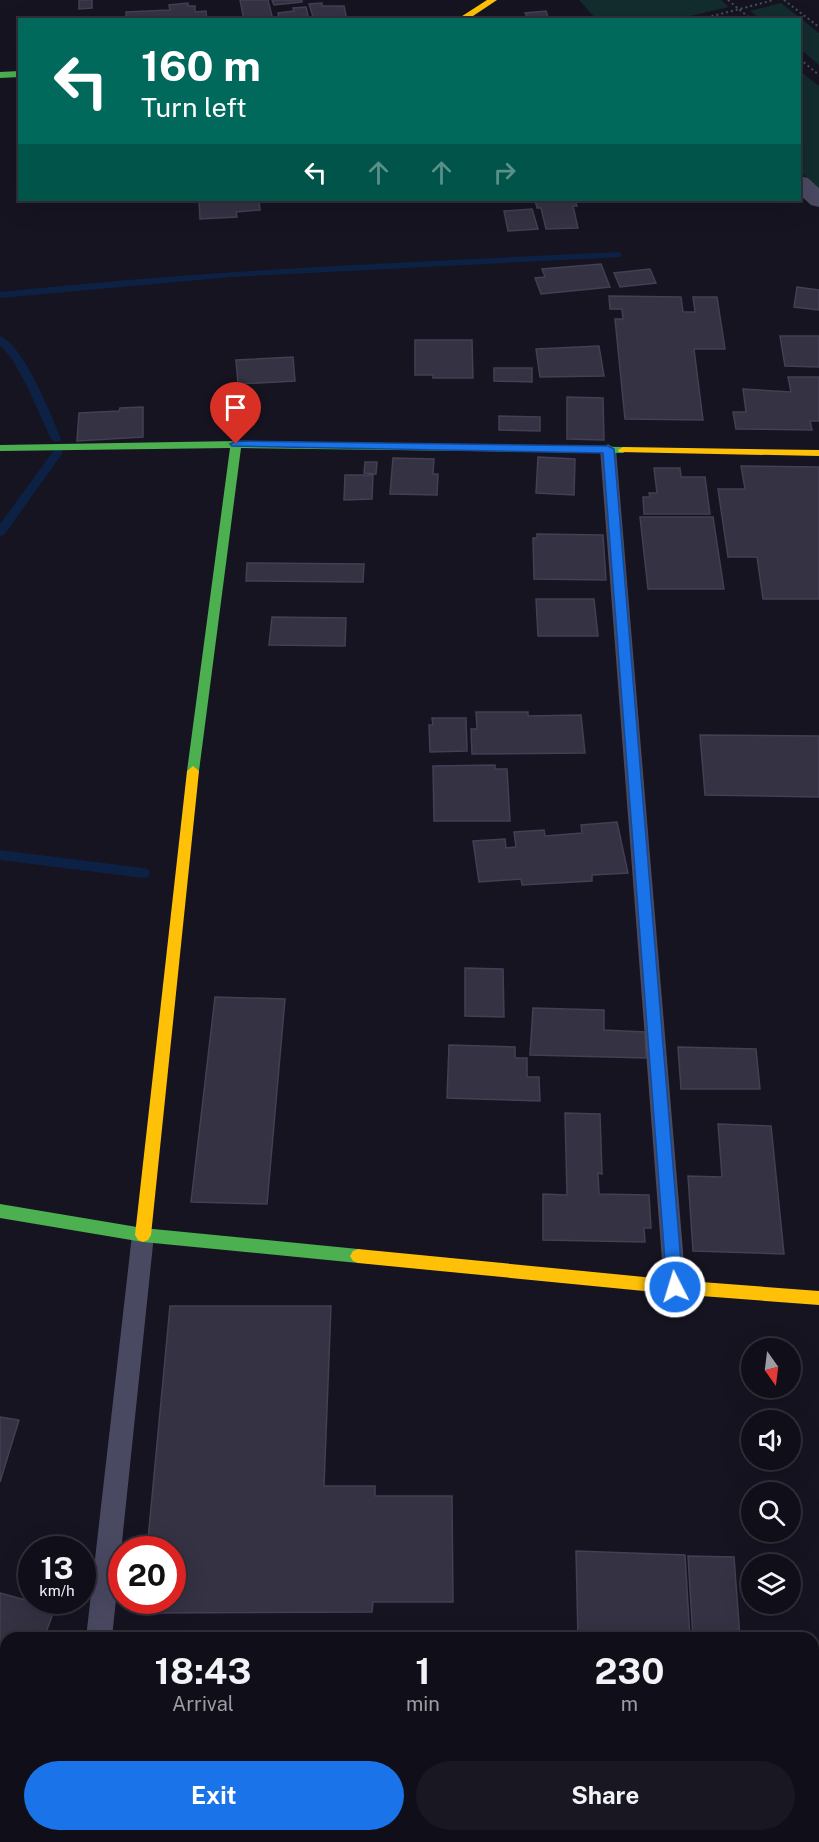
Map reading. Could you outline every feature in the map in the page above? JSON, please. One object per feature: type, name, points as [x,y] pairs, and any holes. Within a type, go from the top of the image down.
[{"type":"street","points":[[463,18],[492,0]]},
{"type":"street","points":[[0,75],[18,74]]},
{"type":"street","points":[[801,184],[819,200]]},
{"type":"street","points":[[0,448],[236,444],[819,453]]},
{"type":"street","points":[[143,1235],[180,878],[236,444]]},
{"type":"street","points":[[0,1211],[143,1235],[675,1287],[819,1298]]},
{"type":"lane","points":[[608,449],[675,1287]]},
{"type":"lane","points":[[100,1632],[143,1235]]},
{"type":"path","points":[[728,0],[750,18]]},
{"type":"path","points":[[705,18],[774,0]]},
{"type":"path","points":[[784,0],[819,27]]},
{"type":"path","points":[[801,60],[819,75]]},
{"type":"green space","points":[[579,0],[721,0],[729,7],[681,18],[595,18]]},
{"type":"green space","points":[[781,3],[800,18],[760,18],[750,11]]},
{"type":"green space","points":[[801,19],[819,33],[819,65],[801,50]]},
{"type":"green space","points":[[801,72],[819,86],[819,188],[801,173]]},
{"type":"building","points":[[79,0],[92,0],[92,8],[79,9]]},
{"type":"building","points":[[240,0],[268,0],[272,18],[244,18]]},
{"type":"building","points":[[272,0],[302,0],[302,2],[274,5]]},
{"type":"building","points":[[188,3],[188,6],[195,6],[195,12],[206,11],[207,18],[126,18],[126,12],[170,10],[169,5]]},
{"type":"building","points":[[309,4],[344,6],[347,18],[313,18]]},
{"type":"building","points":[[306,7],[309,18],[279,18],[278,13],[294,11],[293,8]]},
{"type":"building","points":[[546,11],[548,18],[506,18],[527,17],[525,13]]},
{"type":"building","points":[[199,201],[259,201],[260,210],[236,212],[237,217],[200,219]]},
{"type":"building","points":[[535,201],[575,201],[577,206],[573,206],[578,228],[546,229],[541,208],[537,208]]},
{"type":"building","points":[[532,209],[538,229],[508,231],[504,211]]},
{"type":"building","points":[[601,264],[610,287],[541,294],[535,278],[545,277],[542,269]]},
{"type":"building","points":[[650,269],[656,283],[620,287],[614,273]]},
{"type":"building","points":[[797,287],[819,290],[819,310],[794,307]]},
{"type":"building","points":[[609,296],[681,297],[683,312],[695,312],[693,297],[717,297],[725,349],[694,349],[703,420],[625,419],[615,319],[623,319],[622,309],[610,309]]},
{"type":"building","points":[[780,336],[819,336],[819,367],[785,366]]},
{"type":"building","points":[[415,340],[472,340],[473,378],[433,378],[433,375],[415,375]]},
{"type":"building","points":[[599,346],[604,376],[540,377],[536,349]]},
{"type":"building","points":[[293,357],[295,381],[238,384],[236,360]]},
{"type":"building","points":[[494,368],[532,368],[532,382],[494,381]]},
{"type":"building","points":[[788,377],[819,377],[819,421],[810,421],[812,430],[736,429],[733,412],[746,412],[743,389],[791,392]]},
{"type":"building","points":[[567,397],[603,398],[604,440],[567,439]]},
{"type":"building","points":[[143,407],[143,437],[77,441],[79,413]]},
{"type":"building","points":[[499,416],[540,417],[540,431],[499,430]]},
{"type":"building","points":[[538,457],[575,459],[574,495],[536,493]]},
{"type":"building","points":[[393,458],[434,459],[433,474],[438,474],[437,495],[390,494]]},
{"type":"building","points":[[365,462],[377,462],[376,474],[364,473]]},
{"type":"building","points":[[741,466],[819,467],[819,599],[763,599],[757,557],[728,557],[718,489],[745,489]]},
{"type":"building","points":[[654,468],[680,468],[681,477],[705,477],[710,514],[644,514],[643,497],[650,497],[649,493],[657,493]]},
{"type":"building","points":[[345,475],[373,475],[372,499],[344,500]]},
{"type":"building","points":[[640,517],[713,517],[724,589],[648,589]]},
{"type":"building","points":[[537,534],[603,535],[606,580],[534,579],[533,538],[537,538]]},
{"type":"building","points":[[247,563],[364,564],[363,582],[246,581]]},
{"type":"building","points":[[536,599],[594,599],[598,636],[538,636]]},
{"type":"building","points":[[272,617],[346,618],[345,646],[269,645]]},
{"type":"building","points":[[476,712],[528,712],[528,716],[581,715],[585,753],[472,754],[471,729],[477,729]]},
{"type":"building","points":[[432,718],[466,718],[467,751],[430,752],[429,725],[433,725]]},
{"type":"building","points":[[700,735],[819,736],[819,797],[705,795]]},
{"type":"building","points":[[495,765],[495,769],[507,769],[510,821],[434,821],[433,766]]},
{"type":"building","points":[[617,822],[628,873],[592,875],[592,881],[522,885],[521,879],[479,882],[473,841],[505,839],[506,848],[516,847],[514,832],[544,830],[545,836],[582,833],[581,825]]},
{"type":"building","points":[[465,968],[503,969],[504,1017],[465,1016]]},
{"type":"building","points":[[215,997],[285,999],[267,1204],[191,1202]]},
{"type":"building","points":[[533,1008],[604,1010],[604,1030],[645,1032],[646,1058],[530,1055]]},
{"type":"building","points":[[449,1045],[515,1047],[515,1058],[527,1058],[527,1077],[539,1077],[540,1101],[447,1098]]},
{"type":"building","points":[[678,1047],[756,1049],[760,1089],[681,1089]]},
{"type":"building","points":[[565,1113],[600,1114],[602,1174],[598,1173],[599,1194],[649,1195],[651,1228],[644,1228],[645,1242],[543,1240],[543,1194],[567,1195]]},
{"type":"building","points":[[718,1124],[771,1126],[784,1254],[693,1251],[688,1176],[722,1177]]},
{"type":"building","points":[[170,1306],[331,1306],[324,1486],[375,1486],[375,1496],[452,1496],[453,1602],[373,1602],[372,1612],[186,1613],[186,1536],[148,1536]]},
{"type":"building","points":[[0,1417],[19,1420],[0,1482]]},
{"type":"building","points":[[576,1551],[685,1555],[690,1632],[578,1632]]},
{"type":"building","points":[[688,1556],[734,1557],[740,1632],[693,1632]]},
{"type":"building","points":[[0,1593],[18,1598],[18,1614],[53,1614],[46,1632],[0,1632]]},
{"type":"waterway","points":[[0,295],[231,274],[618,255]]},
{"type":"waterway","points":[[0,339],[24,371],[56,439]]},
{"type":"waterway","points":[[0,532],[58,452]]},
{"type":"waterway","points":[[0,855],[143,873]]},
{"type":"traffic: fast","points":[[0,75],[18,74]]},
{"type":"traffic: fast","points":[[0,448],[236,444],[623,450]]},
{"type":"traffic: fast","points":[[193,771],[236,444]]},
{"type":"traffic: fast","points":[[0,1211],[143,1235],[358,1256]]},
{"type":"traffic: slow","points":[[463,18],[493,0]]},
{"type":"traffic: slow","points":[[623,450],[819,453]]},
{"type":"traffic: slow","points":[[143,1235],[193,771]]},
{"type":"traffic: slow","points":[[358,1256],[675,1287],[819,1298]]},
{"type":"route","points":[[236,444],[608,449],[675,1287]]}]
